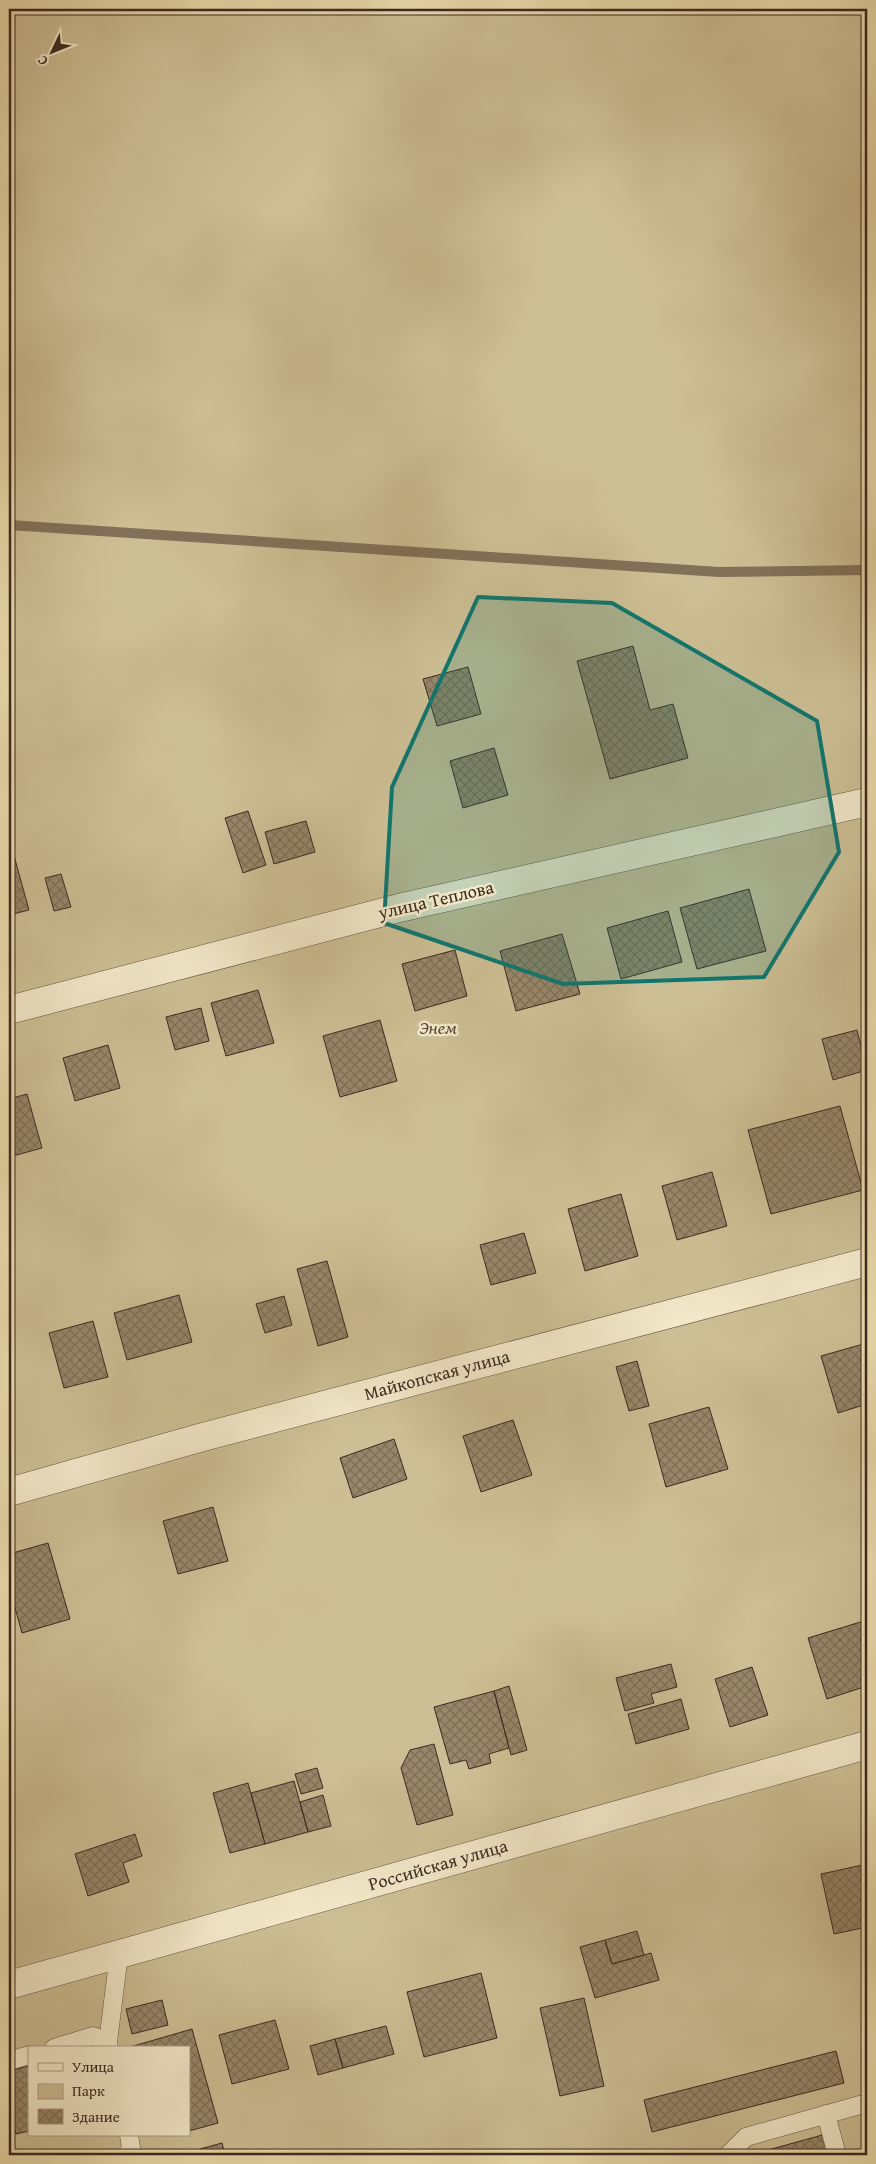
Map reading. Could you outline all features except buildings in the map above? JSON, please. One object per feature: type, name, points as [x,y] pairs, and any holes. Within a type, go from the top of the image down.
[{"type":"street","name":"улица Теплова","points":[[9,1010],[399,908],[867,802]]},
{"type":"street","name":"Майкопская улица","points":[[9,1492],[203,1437],[867,1262]]},
{"type":"street","name":"Российская улица","points":[[9,1985],[867,1745]]},
{"type":"lane","points":[[60,2046],[93,2036],[108,2045],[119,1954]]},
{"type":"lane","points":[[9,2061],[28,2055]]},
{"type":"lane","points":[[728,2155],[746,2137],[867,2103]]},
{"type":"lane","points":[[826,2114],[837,2155]]},
{"type":"lane","points":[[127,2155],[132,2148],[129,2136]]},
{"type":"highlighted area","points":[[478,597],[612,603],[817,721],[839,852],[764,977],[563,984],[384,923],[392,787]]},
{"type":"green space","name":"Энем","points":[[9,9],[867,9],[867,2155],[9,2155]]},
{"type":"waterway","points":[[9,525],[719,572],[867,570]]}]
